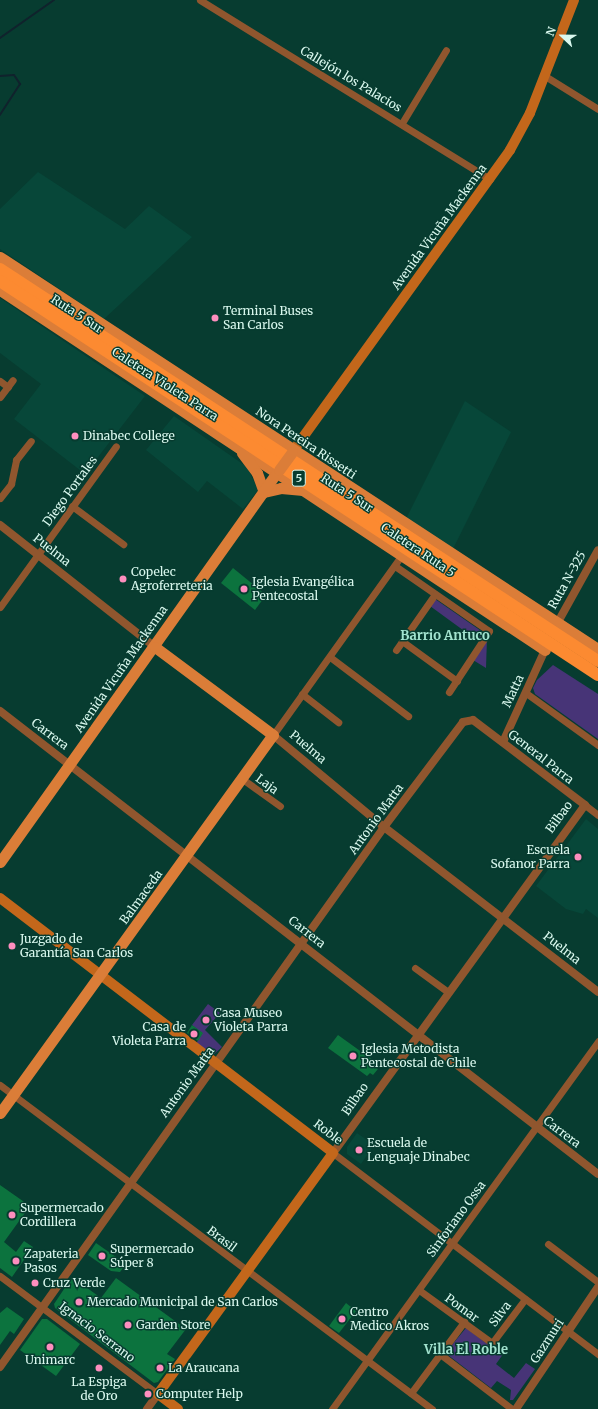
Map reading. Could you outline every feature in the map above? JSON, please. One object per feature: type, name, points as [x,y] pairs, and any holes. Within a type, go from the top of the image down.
[{"type":"highway","name":"Ruta 5 Sur","points":[[0,269],[598,661]]},
{"type":"highway","name":"Ruta 5 Sur","points":[[0,281],[598,675]]},
{"type":"highway","points":[[545,650],[598,684]]},
{"type":"main road","name":"Avenida Vicuña Mackenna","points":[[0,862],[155,647],[278,471],[490,179],[518,135],[545,76],[574,0]]},
{"type":"main road","name":"Nora Pereira Rissetti","points":[[0,257],[293,452],[598,649]]},
{"type":"main road","name":"Caletera Violeta Parra","points":[[0,290],[233,444],[278,471]]},
{"type":"main road","points":[[233,444],[257,473],[264,492],[281,488],[304,490]]},
{"type":"main road","name":"Caletera Ruta 5","points":[[278,471],[304,490],[545,650]]},
{"type":"main road","name":"Puelma","points":[[155,647],[274,735]]},
{"type":"main road","name":"Balmaceda","points":[[0,1113],[101,975],[241,778],[274,735]]},
{"type":"main road","name":"Roble","points":[[0,898],[333,1153]]},
{"type":"main road","name":"Bilbao","points":[[158,1394],[333,1153]]},
{"type":"main road","name":"Ignacio Serrano","points":[[158,1394],[178,1409]]},
{"type":"street","name":"Callejón los Palacios","points":[[200,0],[402,123],[490,179]]},
{"type":"street","points":[[402,123],[446,50]]},
{"type":"street","points":[[545,76],[598,108]]},
{"type":"street","points":[[0,397],[13,380]]},
{"type":"street","points":[[0,381],[8,387]]},
{"type":"street","points":[[0,498],[11,484],[16,460],[31,441]]},
{"type":"street","name":"Diego Portales","points":[[0,608],[116,446]]},
{"type":"street","points":[[72,506],[123,544]]},
{"type":"street","name":"Puelma","points":[[0,525],[155,647]]},
{"type":"street","name":"Ruta N-325","points":[[558,622],[598,550]]},
{"type":"street","name":"Balmaceda","points":[[274,735],[402,555]]},
{"type":"street","points":[[395,566],[489,631],[449,692]]},
{"type":"street","points":[[396,650],[435,594]]},
{"type":"street","points":[[402,641],[457,681]]},
{"type":"street","name":"Matta","points":[[503,742],[545,650]]},
{"type":"street","points":[[330,657],[408,716]]},
{"type":"street","points":[[526,693],[598,745]]},
{"type":"street","points":[[302,694],[338,722]]},
{"type":"street","name":"Carrera","points":[[0,711],[188,854],[598,1174]]},
{"type":"street","name":"General Parra","points":[[469,720],[503,742],[598,815]]},
{"type":"street","name":"Antonio Matta","points":[[0,1367],[384,827],[463,722],[469,720]]},
{"type":"street","name":"Puelma","points":[[274,735],[384,827],[598,992]]},
{"type":"street","name":"Laja","points":[[241,778],[280,806]]},
{"type":"street","name":"Bilbao","points":[[333,1153],[417,1034],[585,805]]},
{"type":"street","points":[[415,968],[448,992]]},
{"type":"street","name":"Sinforiano Ossa","points":[[332,1409],[598,1041]]},
{"type":"street","name":"Brasil","points":[[0,1085],[432,1409]]},
{"type":"street","name":"Roble","points":[[333,1153],[453,1242],[598,1354]]},
{"type":"street","points":[[548,1244],[598,1282]]},
{"type":"street","name":"Ignacio Serrano","points":[[0,1276],[158,1394]]},
{"type":"street","name":"Gazmuri","points":[[516,1409],[567,1330],[598,1287]]},
{"type":"street","name":"Pomar","points":[[419,1290],[492,1343]]},
{"type":"street","name":"Silva","points":[[492,1343],[525,1298]]},
{"type":"street","points":[[412,1393],[464,1322]]},
{"type":"street","points":[[440,1354],[512,1409]]},
{"type":"street","name":"Bilbao","points":[[148,1409],[158,1394]]},
{"type":"shaded area","points":[[38,172],[125,229],[149,206],[192,237],[104,319],[0,249],[0,209]]},
{"type":"shaded area","points":[[0,298],[145,396],[85,474],[14,419],[41,384],[0,353]]},
{"type":"shaded area","points":[[465,401],[511,432],[452,551],[405,521]]},
{"type":"shaded area","points":[[174,416],[247,467],[258,490],[243,509],[207,481],[198,492],[146,450]]},
{"type":"shaded area","points":[[435,599],[484,633],[478,641],[430,606]]},
{"type":"shaded area","points":[[487,638],[486,668],[473,660]]},
{"type":"shaded area","points":[[553,665],[598,694],[598,739],[535,694],[533,688],[537,680]]},
{"type":"shaded area","name":"Escuela Sofanor Parra","points":[[586,819],[598,829],[598,918],[586,909],[583,914],[566,909],[536,886]]},
{"type":"shaded area","points":[[208,1004],[220,1013],[205,1030],[222,1047],[212,1056],[196,1044],[202,1033],[192,1025]]},
{"type":"shaded area","name":"Escuela de Lenguaje Dinabec","points":[[357,1133],[374,1145],[361,1164],[347,1154],[347,1147]]},
{"type":"shaded area","points":[[466,1328],[494,1349],[499,1344],[506,1350],[496,1364],[514,1378],[526,1363],[535,1369],[513,1400],[510,1400],[511,1390],[497,1381],[491,1388],[448,1355],[447,1351]]},
{"type":"building","name":"Iglesia Evangélica Pentecostal","points":[[233,568],[266,595],[255,610],[221,583]]},
{"type":"building","name":"Casa de Violeta Parra","points":[[192,1025],[203,1033],[198,1041],[187,1033]]},
{"type":"building","name":"Iglesia Metodista Pentecostal de Chile","points":[[338,1035],[377,1063],[374,1066],[378,1069],[373,1075],[370,1073],[367,1076],[328,1048]]},
{"type":"building","points":[[0,1185],[30,1206],[4,1242],[16,1252],[24,1241],[33,1247],[12,1277],[0,1268]]},
{"type":"building","name":"Supermercado Súper 8","points":[[96,1243],[126,1264],[120,1272],[111,1271],[88,1255]]},
{"type":"building","points":[[72,1277],[101,1298],[116,1278],[186,1329],[167,1354],[175,1359],[158,1382],[154,1383],[55,1308],[54,1304]]},
{"type":"building","name":"Centro Medico Akros","points":[[346,1303],[356,1311],[339,1333],[329,1326]]},
{"type":"building","points":[[7,1307],[24,1319],[14,1334],[10,1331],[0,1345],[0,1313]]},
{"type":"building","name":"Unimarc","points":[[42,1319],[47,1319],[80,1344],[56,1376],[20,1350]]},
{"type":"waterway","points":[[0,38],[54,0]]},
{"type":"waterway","points":[[0,76],[14,75],[20,84],[0,115]]},
{"type":"place","name":"Terminal Buses San Carlos","points":[[215,318]]},
{"type":"place","name":"Dinabec College","points":[[75,436]]},
{"type":"place","name":"Copelec Agroferreteria","points":[[123,579]]},
{"type":"place","name":"Iglesia Evangélica Pentecostal","points":[[244,589]]},
{"type":"place","name":"Escuela Sofanor Parra","points":[[578,857]]},
{"type":"place","name":"Juzgado de Garantía San Carlos","points":[[12,946]]},
{"type":"place","name":"Casa Museo Violeta Parra","points":[[206,1020]]},
{"type":"place","name":"Casa de Violeta Parra","points":[[194,1034]]},
{"type":"place","name":"Iglesia Metodista Pentecostal de Chile","points":[[353,1056]]},
{"type":"place","name":"Escuela de Lenguaje Dinabec","points":[[359,1150]]},
{"type":"place","name":"Supermercado Cordillera","points":[[12,1215]]},
{"type":"place","name":"Supermercado Súper 8","points":[[102,1256]]},
{"type":"place","name":"Zapateria Pasos","points":[[16,1261]]},
{"type":"place","name":"Cruz Verde","points":[[35,1283]]},
{"type":"place","name":"Mercado Municipal de San Carlos","points":[[79,1302]]},
{"type":"place","name":"Centro Medico Akros","points":[[342,1319]]},
{"type":"place","name":"Garden Store","points":[[128,1325]]},
{"type":"place","name":"Unimarc","points":[[50,1347]]},
{"type":"place","name":"La Espiga de Oro","points":[[99,1368]]},
{"type":"place","name":"La Araucana","points":[[160,1368]]},
{"type":"place","name":"Computer Help","points":[[148,1394]]},
{"type":"district","name":"Barrio Antuco","points":[[445,636]]},
{"type":"district","name":"Villa El Roble","points":[[466,1350]]}]
